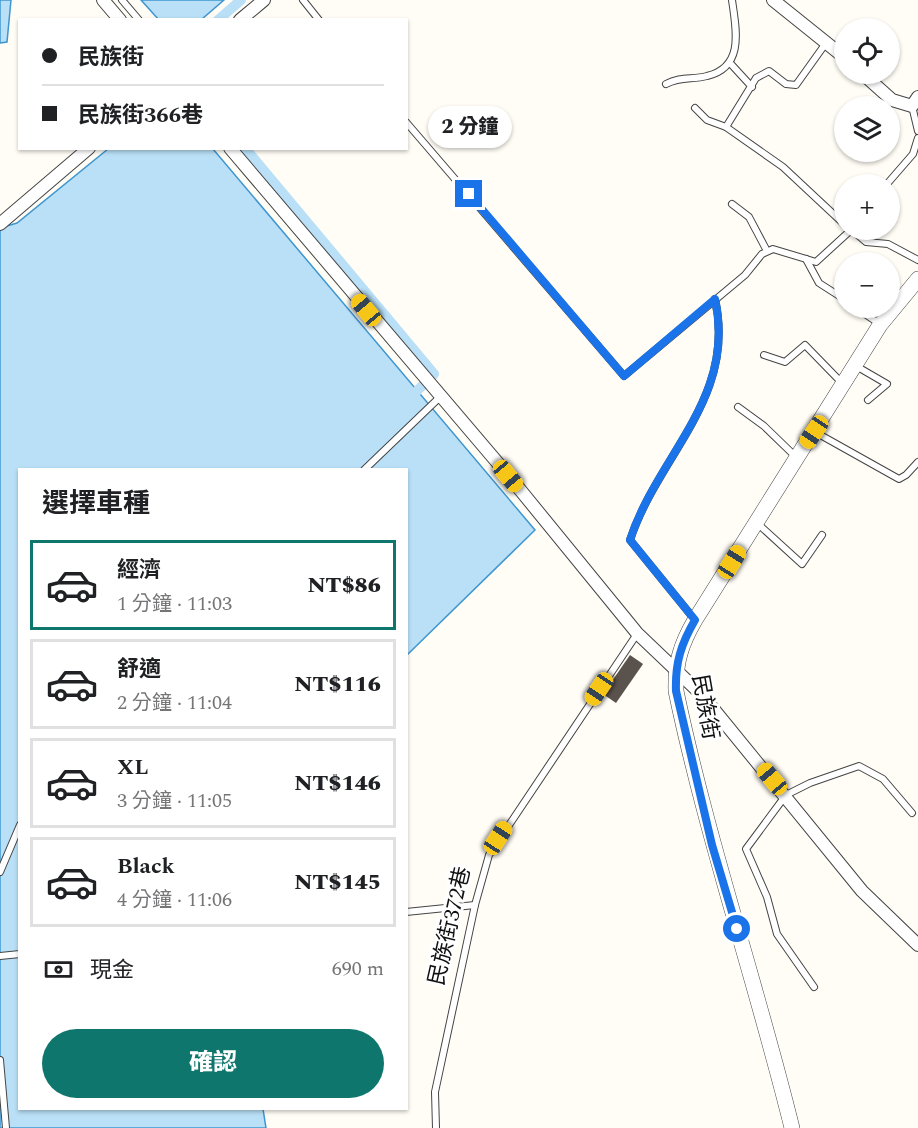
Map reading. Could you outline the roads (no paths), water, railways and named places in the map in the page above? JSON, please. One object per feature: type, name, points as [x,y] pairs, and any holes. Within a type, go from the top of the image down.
[{"type":"street","points":[[103,0],[118,18]]},
{"type":"street","points":[[242,18],[264,0]]},
{"type":"street","points":[[773,0],[834,47]]},
{"type":"street","points":[[874,84],[892,100],[915,101]]},
{"type":"street","points":[[0,224],[87,150]]},
{"type":"street","points":[[232,150],[637,633],[675,666],[786,795],[862,891],[918,945]]},
{"type":"street","name":"民族街","points":[[792,1128],[774,1055],[712,845],[676,691],[675,666],[682,643],[695,620],[880,325],[918,279]]},
{"type":"lane","points":[[122,0],[137,18]]},
{"type":"lane","points":[[303,0],[317,18]]},
{"type":"lane","points":[[666,84],[686,77],[709,76],[730,63],[736,48],[737,36],[732,0]]},
{"type":"lane","points":[[726,127],[756,78],[769,71],[786,84],[796,85],[828,41]]},
{"type":"lane","points":[[730,63],[752,87]]},
{"type":"lane","points":[[915,101],[918,131]]},
{"type":"lane","points":[[695,108],[707,120],[726,127],[783,167],[834,215]]},
{"type":"lane","points":[[408,124],[624,376],[746,275],[767,251],[773,249],[816,262],[840,240]]},
{"type":"lane","points":[[898,174],[916,157],[918,138]]},
{"type":"lane","points":[[732,204],[746,213],[767,251]]},
{"type":"lane","points":[[864,240],[888,244],[918,260]]},
{"type":"lane","points":[[806,259],[819,283],[834,293]]},
{"type":"lane","points":[[695,620],[630,540],[709,389],[718,362],[720,344],[720,321],[715,299]]},
{"type":"lane","points":[[870,318],[880,325]]},
{"type":"lane","points":[[764,356],[785,362],[805,345],[844,385]]},
{"type":"lane","points":[[856,366],[887,384],[868,400]]},
{"type":"lane","points":[[366,468],[437,394]]},
{"type":"lane","points":[[738,407],[764,426],[797,458]]},
{"type":"lane","points":[[814,432],[899,479],[918,462]]},
{"type":"lane","points":[[757,523],[802,564],[822,535]]},
{"type":"lane","name":"民族街372巷","points":[[436,1128],[435,1092],[475,905],[489,855],[498,838],[637,633]]},
{"type":"lane","points":[[814,987],[777,934],[767,897],[746,849],[786,795],[810,783],[859,766],[883,779],[912,813]]},
{"type":"lane","points":[[0,872],[18,830]]},
{"type":"lane","points":[[408,912],[475,905]]},
{"type":"lane","points":[[0,956],[18,954]]},
{"type":"lane","points":[[0,1060],[6,1128]]},
{"type":"water","points":[[0,0],[11,0],[7,42],[0,43]]},
{"type":"water","points":[[141,0],[224,0],[203,18],[157,18]]},
{"type":"water","points":[[107,150],[214,150],[535,530],[408,654],[408,468],[18,468],[18,1110],[263,1110],[266,1128],[0,1128],[0,228],[17,223]]},
{"type":"waterway","points":[[220,18],[241,0]]},
{"type":"waterway","points":[[247,150],[434,374],[409,399]]}]
